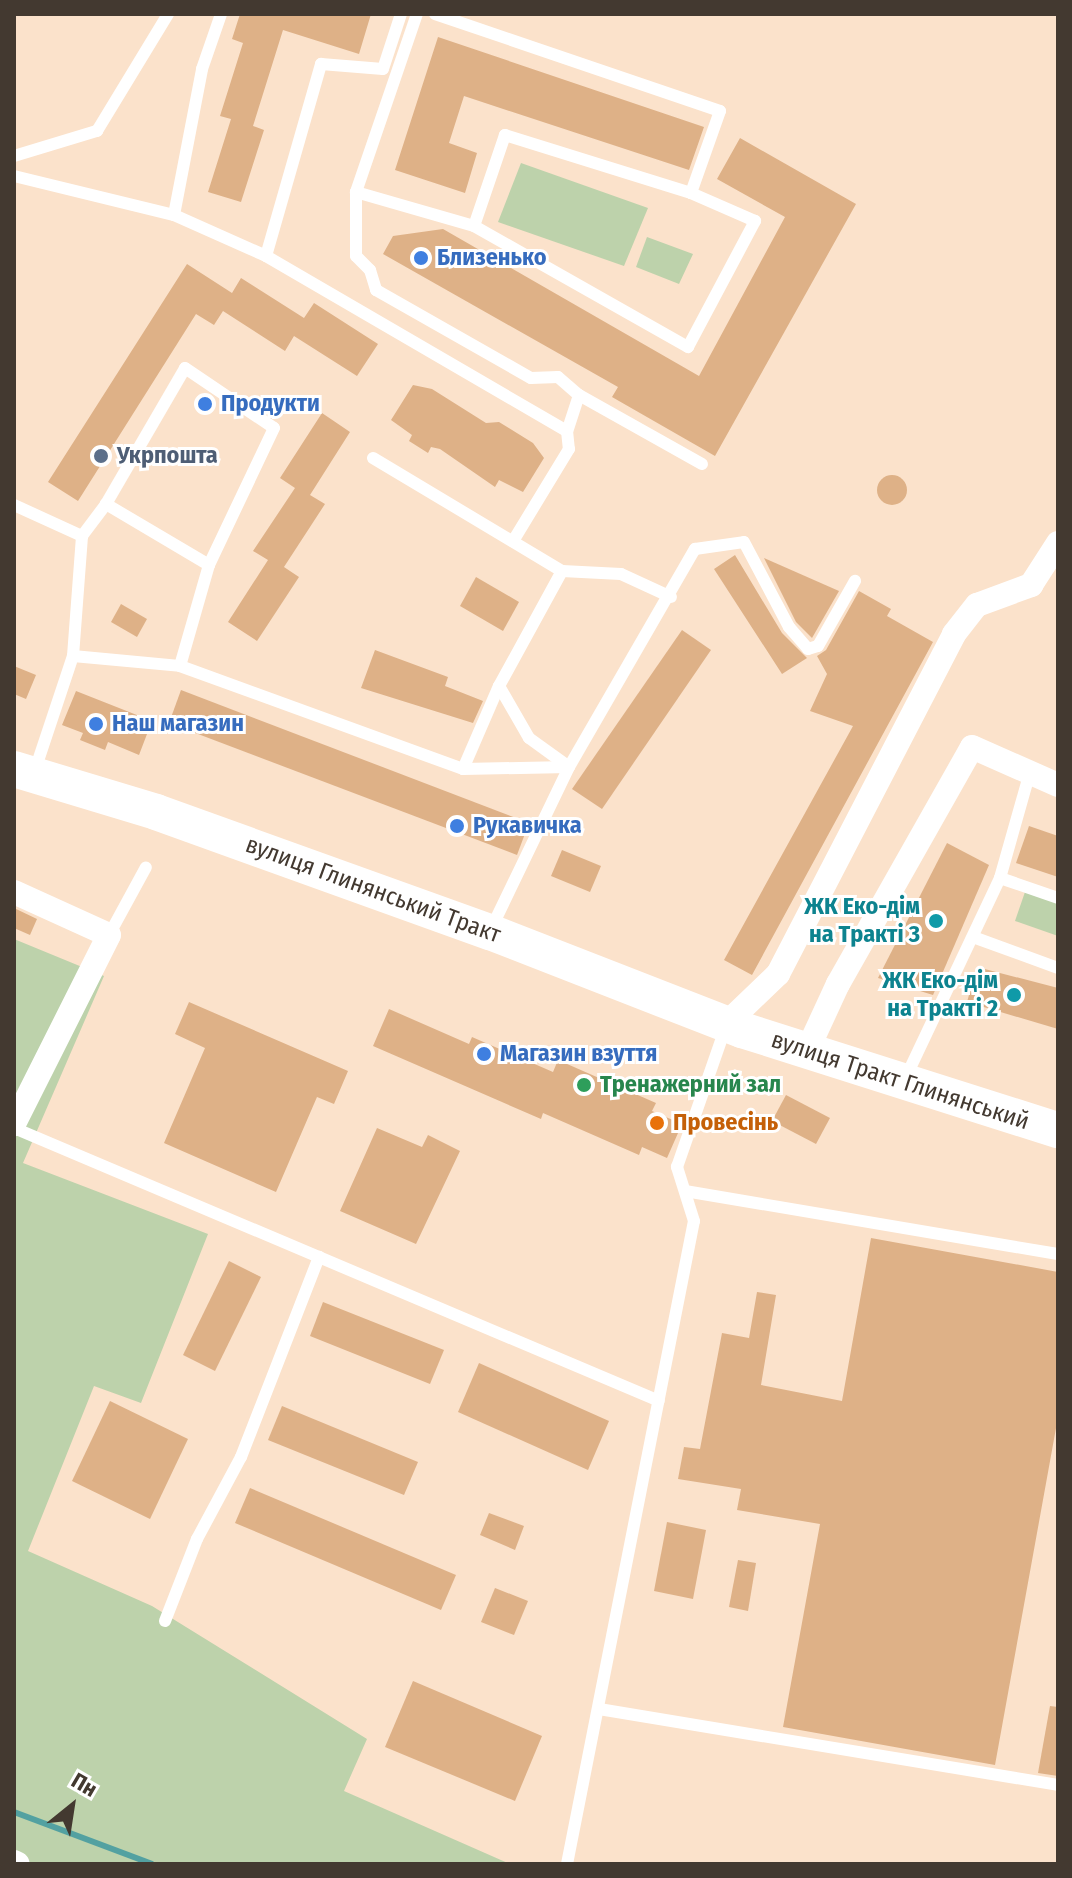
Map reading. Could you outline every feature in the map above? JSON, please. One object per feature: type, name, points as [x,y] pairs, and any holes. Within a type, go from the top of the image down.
[{"type":"main road","name":"вулиця Глинянський Тракт","points":[[24,772],[156,812],[490,932],[734,1027]]},
{"type":"main road","name":"вулиця Тракт Глинянський","points":[[734,1027],[1058,1130]]},
{"type":"street","points":[[734,1027],[778,974],[954,634],[977,605],[1031,585],[1058,543]]},
{"type":"street","points":[[807,1051],[838,984],[972,747],[1058,785]]},
{"type":"street","points":[[14,892],[109,935],[14,1126]]},
{"type":"lane","points":[[14,156],[97,131],[168,14]]},
{"type":"lane","points":[[174,215],[202,69],[221,14]]},
{"type":"lane","points":[[266,256],[321,64],[383,69],[401,14]]},
{"type":"lane","points":[[417,14],[356,192],[356,256],[370,270],[376,290],[531,378],[558,377],[579,395],[702,464]]},
{"type":"lane","points":[[435,14],[720,111],[691,193]]},
{"type":"lane","points":[[356,192],[474,226],[688,347],[755,221],[691,193],[505,135],[474,226]]},
{"type":"lane","points":[[14,176],[174,215],[266,256],[567,431]]},
{"type":"lane","points":[[24,772],[73,656],[82,536],[106,504],[185,368],[274,428],[209,565],[180,666]]},
{"type":"lane","points":[[513,541],[569,449],[567,431],[579,395]]},
{"type":"lane","points":[[373,458],[562,571],[621,574],[671,597]]},
{"type":"lane","points":[[106,504],[209,565]]},
{"type":"lane","points":[[14,505],[82,536]]},
{"type":"lane","points":[[490,932],[569,767],[671,597],[695,549],[744,542],[789,627],[803,646],[814,649],[855,581]]},
{"type":"lane","points":[[463,769],[499,686],[562,571]]},
{"type":"lane","points":[[73,656],[180,666],[463,769],[569,767]]},
{"type":"lane","points":[[499,686],[529,738],[569,767]]},
{"type":"lane","points":[[904,1082],[1000,878],[1030,772]]},
{"type":"lane","points":[[109,935],[146,867]]},
{"type":"lane","points":[[1000,878],[1058,898]]},
{"type":"lane","points":[[973,937],[1058,968]]},
{"type":"lane","points":[[567,1864],[694,1221],[677,1167],[734,1027]]},
{"type":"lane","points":[[14,1126],[659,1401]]},
{"type":"lane","points":[[685,1191],[1058,1254]]},
{"type":"lane","points":[[165,1621],[197,1539],[241,1457],[319,1257]]},
{"type":"lane","points":[[599,1709],[1058,1785]]},
{"type":"green space","points":[[521,163],[648,208],[624,266],[498,222]]},
{"type":"green space","points":[[647,237],[693,254],[679,284],[636,267]]},
{"type":"green space","points":[[1025,892],[1058,903],[1058,936],[1015,921]]},
{"type":"green space","points":[[14,939],[104,976],[23,1163],[208,1234],[141,1403],[94,1386],[28,1551],[152,1606],[367,1739],[344,1791],[510,1864],[14,1864]]},
{"type":"building","points":[[240,14],[371,14],[359,54],[283,30],[253,126],[264,130],[241,202],[208,192],[231,119],[220,116],[243,43],[232,39]]},
{"type":"building","points":[[438,37],[704,127],[689,170],[464,96],[449,143],[477,153],[465,193],[395,170]]},
{"type":"building","points":[[740,138],[856,204],[715,456],[612,397],[618,387],[383,254],[393,236],[443,229],[699,376],[785,217],[717,179]]},
{"type":"building","points":[[187,264],[232,293],[241,278],[304,318],[314,303],[378,344],[357,376],[294,336],[285,351],[223,311],[214,325],[196,314],[78,501],[48,482]]},
{"type":"building","points":[[413,385],[432,389],[486,423],[499,422],[533,443],[544,458],[523,492],[499,480],[495,487],[440,449],[431,447],[428,453],[409,441],[412,435],[391,420]]},
{"type":"building","points":[[322,413],[350,432],[310,495],[325,504],[284,567],[299,577],[257,641],[228,622],[268,560],[253,551],[295,488],[280,478]]},
{"type":"building","points":[[892,475],[898,476],[906,484],[906,496],[898,504],[892,505],[886,504],[878,496],[877,490],[878,484],[886,476]]},
{"type":"building","points":[[735,555],[782,633],[807,658],[782,674],[714,569]]},
{"type":"building","points":[[764,558],[839,591],[812,638],[796,622]]},
{"type":"building","points":[[476,577],[519,602],[503,631],[460,606]]},
{"type":"building","points":[[859,591],[891,609],[887,616],[933,642],[752,975],[724,960],[853,726],[810,711],[827,674],[817,656],[826,650]]},
{"type":"building","points":[[121,604],[147,619],[137,637],[111,622]]},
{"type":"building","points":[[682,630],[711,650],[602,809],[572,789]]},
{"type":"building","points":[[375,650],[448,677],[445,686],[483,701],[473,723],[361,688]]},
{"type":"building","points":[[14,666],[36,675],[26,699],[14,694]]},
{"type":"building","points":[[181,690],[529,823],[517,855],[169,723]]},
{"type":"building","points":[[76,691],[152,721],[139,755],[108,742],[105,750],[80,740],[83,733],[62,725]]},
{"type":"building","points":[[1029,826],[1058,836],[1058,877],[1016,863]]},
{"type":"building","name":"ЖК Еко-дім на Тракті 3","points":[[947,843],[989,865],[933,995],[878,978]]},
{"type":"building","points":[[562,850],[601,866],[590,892],[551,876]]},
{"type":"building","points":[[14,908],[37,919],[30,935],[14,928]]},
{"type":"building","name":"ЖК Еко-дім на Тракті 2","points":[[977,967],[1058,988],[1058,1029],[967,1002]]},
{"type":"building","points":[[189,1002],[348,1071],[334,1104],[317,1097],[276,1192],[164,1143],[205,1048],[175,1034]]},
{"type":"building","points":[[389,1009],[469,1044],[472,1037],[553,1072],[558,1060],[656,1103],[652,1111],[682,1124],[667,1158],[642,1147],[639,1155],[543,1113],[541,1119],[373,1046]]},
{"type":"building","points":[[786,1095],[830,1118],[816,1144],[772,1121]]},
{"type":"building","points":[[377,1128],[422,1147],[428,1135],[460,1151],[416,1244],[340,1211]]},
{"type":"building","points":[[871,1238],[1058,1272],[1058,1417],[995,1765],[783,1727],[820,1524],[737,1510],[741,1489],[678,1479],[684,1447],[700,1449],[722,1333],[749,1338],[757,1292],[776,1295],[761,1385],[842,1401]]},
{"type":"building","points":[[229,1261],[261,1277],[215,1371],[183,1355]]},
{"type":"building","points":[[323,1302],[444,1350],[430,1384],[310,1336]]},
{"type":"building","points":[[479,1363],[609,1421],[588,1470],[458,1412]]},
{"type":"building","points":[[110,1401],[188,1439],[150,1519],[72,1481]]},
{"type":"building","points":[[282,1406],[418,1462],[404,1495],[268,1440]]},
{"type":"building","points":[[250,1488],[456,1575],[441,1610],[235,1523]]},
{"type":"building","points":[[489,1513],[524,1526],[515,1550],[480,1535]]},
{"type":"building","points":[[667,1522],[706,1530],[693,1599],[654,1591]]},
{"type":"building","points":[[738,1560],[756,1563],[748,1611],[729,1607]]},
{"type":"building","points":[[495,1588],[528,1601],[514,1635],[481,1622]]},
{"type":"building","points":[[413,1681],[542,1736],[515,1801],[385,1747]]},
{"type":"building","points":[[1050,1706],[1058,1707],[1058,1776],[1038,1773]]},
{"type":"waterway","points":[[14,1812],[152,1864]]},
{"type":"place","name":"Близенько","points":[[421,258]]},
{"type":"place","name":"Продукти","points":[[205,404]]},
{"type":"place","name":"Укрпошта","points":[[101,456]]},
{"type":"place","name":"Наш магазин","points":[[96,724]]},
{"type":"place","name":"Рукавичка","points":[[457,826]]},
{"type":"place","name":"ЖК Еко-дім на Тракті 3","points":[[936,921]]},
{"type":"place","name":"ЖК Еко-дім на Тракті 2","points":[[1014,995]]},
{"type":"place","name":"Магазин взуття","points":[[484,1054]]},
{"type":"place","name":"Тренажерний зал","points":[[584,1085]]},
{"type":"place","name":"Провесінь","points":[[657,1123]]}]
